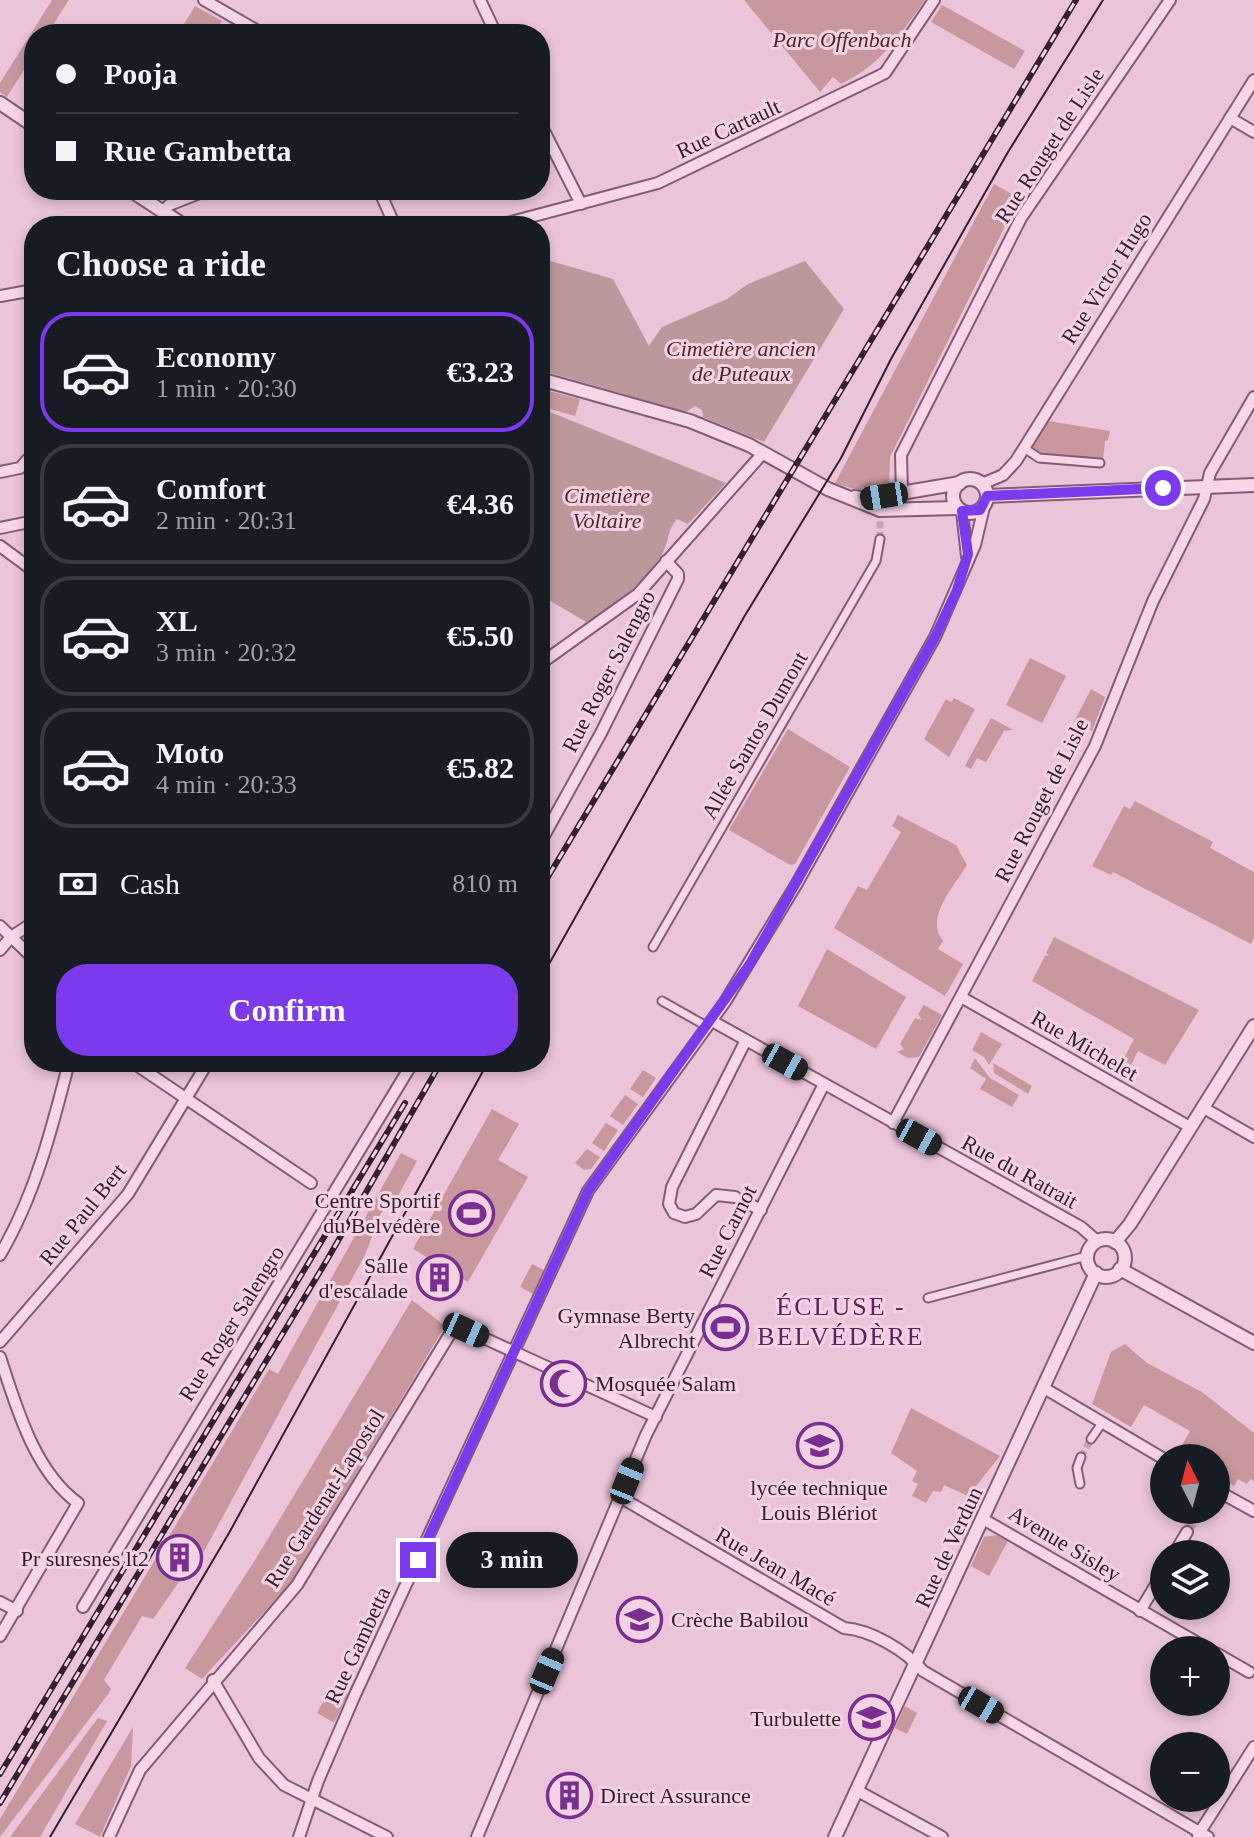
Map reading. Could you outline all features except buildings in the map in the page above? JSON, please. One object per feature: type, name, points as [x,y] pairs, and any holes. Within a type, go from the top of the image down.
[{"type":"street","points":[[204,0],[246,24]]},
{"type":"street","points":[[480,0],[491,24]]},
{"type":"street","name":"Rue Cartault","points":[[534,216],[658,183],[885,73],[934,0]]},
{"type":"street","name":"Rue Rouget de Lisle","points":[[902,493],[901,455],[1021,218],[1170,0]]},
{"type":"street","name":"Rue Victor Hugo","points":[[984,496],[1024,448],[1254,80]]},
{"type":"street","points":[[0,103],[24,119]]},
{"type":"street","points":[[1230,118],[1254,132]]},
{"type":"street","points":[[550,142],[583,203]]},
{"type":"street","points":[[145,200],[169,216]]},
{"type":"street","points":[[163,212],[169,205],[182,200]]},
{"type":"street","points":[[0,296],[24,292]]},
{"type":"street","points":[[550,382],[690,421],[763,453],[880,514],[960,510],[971,513],[984,496]]},
{"type":"street","points":[[1207,486],[1210,473],[1254,397]]},
{"type":"street","points":[[1024,448],[1039,458],[1100,463]]},
{"type":"street","points":[[550,657],[620,609],[763,453]]},
{"type":"street","points":[[0,472],[20,468],[24,463]]},
{"type":"street","points":[[844,495],[866,499],[969,480],[984,496],[1254,485]]},
{"type":"street","points":[[960,483],[954,492],[960,510]]},
{"type":"street","name":"Rue Rouget de Lisle","points":[[893,1123],[1095,746],[1153,601],[1207,486]]},
{"type":"street","name":"Rue Gambetta","points":[[299,1837],[318,1781],[354,1697],[588,1191],[710,1024],[796,885],[935,637],[975,545],[984,496]]},
{"type":"street","name":"Rue Gambetta","points":[[957,590],[968,554],[960,510]]},
{"type":"street","points":[[0,528],[24,523]]},
{"type":"street","name":"Allée Santos Dumont","points":[[653,947],[876,561],[880,539]]},
{"type":"street","points":[[0,546],[24,564]]},
{"type":"street","name":"Rue Roger Salengro","points":[[550,825],[601,733],[678,579],[678,574],[666,561]]},
{"type":"street","points":[[0,926],[24,949]]},
{"type":"street","points":[[0,950],[24,929]]},
{"type":"street","name":"Rue Michelet","points":[[961,997],[1190,1127]]},
{"type":"street","points":[[662,1001],[710,1024]]},
{"type":"street","name":"Rue du Ratrait","points":[[710,1024],[746,1040],[1081,1227],[1097,1241]]},
{"type":"street","points":[[1115,1242],[1254,1026]]},
{"type":"street","points":[[735,1197],[726,1193],[716,1195],[696,1214],[685,1217],[674,1213],[669,1204],[672,1187],[746,1040]]},
{"type":"street","points":[[0,1255],[21,1218],[40,1166],[66,1072]]},
{"type":"street","points":[[146,1072],[311,1183]]},
{"type":"street","name":"Rue Paul Bert","points":[[0,1342],[128,1194],[202,1072]]},
{"type":"street","name":"Rue Roger Salengro","points":[[83,1607],[407,1072]]},
{"type":"street","name":"Rue Carnot","points":[[477,1837],[656,1417],[824,1084]]},
{"type":"street","points":[[1202,1107],[1254,1137]]},
{"type":"street","points":[[749,1204],[761,1210]]},
{"type":"street","points":[[928,1298],[1087,1256],[1097,1241],[1115,1242],[1124,1253],[1120,1269],[1109,1276],[1096,1273],[1087,1256]]},
{"type":"street","points":[[1120,1269],[1254,1343]]},
{"type":"street","name":"Rue de Verdun","points":[[835,1837],[1096,1273]]},
{"type":"street","name":"Rue Gardenat-Lapostol","points":[[109,1837],[140,1770],[213,1680],[297,1585],[453,1329],[462,1328],[516,1351]]},
{"type":"street","points":[[516,1351],[656,1417]]},
{"type":"street","points":[[0,1357],[28,1434],[44,1463],[78,1503],[0,1636]]},
{"type":"street","points":[[1044,1388],[1150,1451]]},
{"type":"street","points":[[1091,1439],[1102,1423]]},
{"type":"street","points":[[1080,1484],[1077,1468],[1081,1457]]},
{"type":"street","name":"Rue Jean Macé","points":[[620,1497],[844,1628],[854,1629],[909,1655],[929,1675],[1202,1835]]},
{"type":"street","points":[[1230,1498],[1254,1511]]},
{"type":"street","name":"Avenue Sisley","points":[[983,1519],[1185,1636]]},
{"type":"street","points":[[1182,1540],[1187,1532]]},
{"type":"street","points":[[1140,1611],[1150,1594]]},
{"type":"street","points":[[0,1602],[17,1611]]},
{"type":"street","points":[[1230,1661],[1249,1672]]},
{"type":"street","points":[[213,1680],[259,1758],[284,1785],[387,1837]]},
{"type":"street","points":[[1202,1835],[1254,1747]]},
{"type":"street","points":[[856,1790],[942,1837]]},
{"type":"green space","points":[[52,0],[69,0],[53,24],[37,24]]},
{"type":"green space","name":"Parc Offenbach","points":[[744,0],[925,0],[879,58],[841,84],[833,77],[820,92]]},
{"type":"green space","points":[[942,5],[1025,51],[1014,69],[931,22]]},
{"type":"green space","points":[[195,6],[222,21],[220,24],[184,24]]},
{"type":"green space","points":[[24,45],[24,70],[7,97],[0,92],[0,83]]},
{"type":"green space","points":[[994,184],[1019,198],[890,457],[889,483],[863,487],[860,491],[835,483]]},
{"type":"green space","name":"Cimetière ancien de Puteaux","points":[[550,261],[613,279],[649,346],[662,327],[727,299],[748,284],[805,261],[844,309],[764,442],[703,417],[702,410],[695,406],[686,412],[550,373]]},
{"type":"green space","points":[[550,391],[580,399],[575,416],[550,409]]},
{"type":"green space","name":"Cimetière Voltaire","points":[[550,412],[726,483],[688,524],[677,519],[662,554],[647,574],[619,601],[588,623],[550,601]]},
{"type":"green space","points":[[1048,421],[1110,431],[1105,441],[1103,461],[1043,456],[1030,449]]},
{"type":"green space","points":[[1030,658],[1066,676],[1042,723],[1006,705]]},
{"type":"green space","points":[[1091,689],[1105,697],[1092,731],[1074,722]]},
{"type":"green space","points":[[954,698],[975,709],[949,757],[924,739],[946,699],[951,702]]},
{"type":"green space","points":[[991,718],[1013,730],[1004,731],[986,762],[977,758],[971,769],[965,766]]},
{"type":"green space","points":[[788,729],[850,767],[795,864],[790,865],[729,830]]},
{"type":"green space","points":[[1135,801],[1213,842],[1210,848],[1254,872],[1254,937],[1251,944],[1113,872],[1111,875],[1092,866],[1124,806],[1130,809]]},
{"type":"green space","points":[[898,815],[956,845],[967,865],[943,903],[937,923],[943,941],[938,949],[963,964],[945,996],[834,928],[858,886],[867,890],[901,832],[892,826]]},
{"type":"green space","points":[[1054,937],[1199,1010],[1165,1065],[1138,1051],[1131,1065],[1123,1060],[1134,1039],[1032,981],[1045,956],[1049,955],[1046,953]]},
{"type":"green space","points":[[827,949],[906,997],[876,1049],[798,1006]]},
{"type":"green space","points":[[924,1005],[942,1015],[919,1057],[908,1058],[897,1052],[904,1049],[900,1044],[915,1018],[922,1020],[918,1014]]},
{"type":"green space","points":[[981,1032],[1002,1044],[989,1065],[984,1057],[972,1050]]},
{"type":"green space","points":[[975,1058],[990,1078],[1019,1095],[1012,1107],[980,1089],[986,1079],[970,1068]]},
{"type":"green space","points":[[993,1063],[1032,1086],[1028,1094],[994,1073]]},
{"type":"green space","points":[[643,1070],[656,1078],[643,1097],[630,1089]]},
{"type":"green space","points":[[625,1095],[638,1104],[623,1125],[610,1116]]},
{"type":"green space","name":"Centre Sportif du Belvédère","points":[[492,1109],[519,1124],[498,1160],[528,1177],[468,1282],[413,1249]]},
{"type":"green space","points":[[606,1123],[618,1130],[604,1151],[592,1143]]},
{"type":"green space","points":[[587,1149],[600,1157],[591,1169],[584,1170],[575,1163]]},
{"type":"green space","points":[[401,1153],[417,1161],[398,1196],[381,1213],[365,1255],[203,1553],[182,1541],[168,1565],[183,1576],[153,1619],[142,1616],[104,1680],[111,1689],[109,1693],[0,1837],[0,1819],[269,1369],[278,1374]]},
{"type":"green space","points":[[532,1264],[544,1270],[533,1294],[520,1287]]},
{"type":"green space","points":[[412,1300],[445,1326],[292,1582],[202,1679],[185,1668],[255,1560]]},
{"type":"green space","points":[[1125,1344],[1147,1363],[1202,1392],[1254,1433],[1254,1481],[1250,1479],[1247,1484],[1238,1479],[1234,1486],[1230,1484],[1230,1444],[1183,1444],[1190,1431],[1144,1405],[1131,1427],[1092,1404],[1111,1352]]},
{"type":"green space","points":[[911,1408],[1000,1456],[968,1496],[944,1485],[941,1492],[933,1491],[926,1503],[912,1496],[918,1484],[912,1481],[917,1471],[891,1453]]},
{"type":"green space","points":[[996,1535],[1008,1541],[989,1576],[971,1566],[984,1537]]},
{"type":"green space","points":[[332,1686],[348,1694],[334,1723],[317,1713]]},
{"type":"green space","points":[[905,1706],[917,1713],[907,1734],[895,1728]]},
{"type":"green space","points":[[98,1718],[107,1721],[40,1837],[10,1837]]},
{"type":"green space","points":[[133,1727],[131,1766],[100,1837],[75,1824]]},
{"type":"tunnel","points":[[880,517],[880,539]]},
{"type":"tunnel","points":[[1081,1457],[1091,1439]]},
{"type":"tunnel","points":[[1187,1532],[1192,1524]]},
{"type":"tram line","points":[[550,962],[744,617],[841,458],[891,359],[1008,152],[1103,0]]},
{"type":"tram line","points":[[50,1837],[229,1533],[483,1072]]},
{"type":"railway","points":[[550,873],[1076,0]]},
{"type":"railway","points":[[0,1803],[327,1260],[435,1072]]},
{"type":"railway","points":[[0,1774],[405,1103]]},
{"type":"place","name":"Centre Sportif du Belvédère","points":[[471,1213]]},
{"type":"place","name":"Salle d'escalade","points":[[439,1278]]},
{"type":"place","name":"Gymnase Berty Albrecht","points":[[726,1328]]},
{"type":"place","name":"Mosquée Salam","points":[[564,1383]]},
{"type":"place","name":"lycée technique Louis Blériot","points":[[819,1446]]},
{"type":"place","name":"Pr suresnes lt2","points":[[180,1558]]},
{"type":"place","name":"Crèche Babilou","points":[[640,1619]]},
{"type":"place","name":"Turbulette","points":[[872,1718]]},
{"type":"place","name":"Direct Assurance","points":[[569,1795]]},
{"type":"district","name":"ÉCLUSE - BELVÉDÈRE","points":[[841,1321]]},
{"type":"route","points":[[418,1560],[588,1191],[708,1027],[750,964],[935,637],[957,590],[968,554],[962,511],[971,513],[980,510],[986,504],[987,496],[1163,488]]}]
